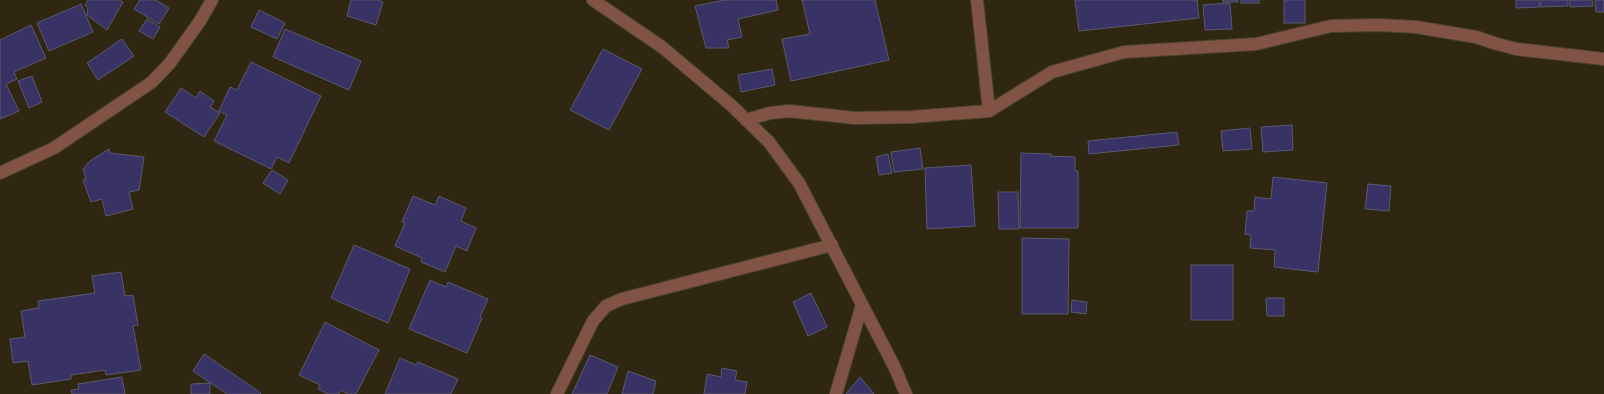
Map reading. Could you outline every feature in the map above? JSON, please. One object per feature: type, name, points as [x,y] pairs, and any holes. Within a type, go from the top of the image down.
[{"type":"street","points":[[0,173],[54,148],[152,82],[170,63],[200,21],[212,0]]},
{"type":"street","points":[[593,0],[662,47],[769,142],[799,183],[894,366],[906,394]]},
{"type":"street","points":[[977,0],[989,111]]},
{"type":"street","points":[[746,120],[770,113],[790,111],[855,118],[911,118],[989,111],[1052,72],[1124,52],[1256,44],[1331,26],[1416,26],[1476,36],[1516,49],[1604,59]]},
{"type":"street","points":[[557,394],[593,321],[606,306],[622,299],[832,246]]},
{"type":"street","points":[[836,394],[862,305]]},
{"type":"building","points":[[88,0],[119,0],[123,2],[107,30],[87,15],[88,7],[85,5]]},
{"type":"building","points":[[140,0],[156,0],[169,8],[159,24],[134,9]]},
{"type":"building","points":[[351,0],[378,0],[383,2],[376,25],[347,16]]},
{"type":"building","points":[[724,0],[776,0],[778,10],[738,19],[742,37],[727,40],[729,48],[706,48],[695,6]]},
{"type":"building","points":[[802,0],[875,0],[889,60],[791,81],[782,39],[810,34]]},
{"type":"building","points":[[1075,0],[1197,0],[1199,18],[1079,31]]},
{"type":"building","points":[[1223,0],[1238,0],[1238,2],[1223,2]]},
{"type":"building","points":[[1241,0],[1259,0],[1259,3],[1241,3]]},
{"type":"building","points":[[1284,0],[1305,0],[1305,23],[1284,23]]},
{"type":"building","points":[[1516,0],[1539,0],[1540,7],[1516,8]]},
{"type":"building","points":[[1541,0],[1568,0],[1568,6],[1541,7]]},
{"type":"building","points":[[1570,0],[1592,0],[1593,6],[1570,7]]},
{"type":"building","points":[[1595,0],[1604,0],[1604,12],[1596,12]]},
{"type":"building","points":[[1230,3],[1232,29],[1205,30],[1203,5]]},
{"type":"building","points":[[81,4],[93,32],[49,51],[37,23]]},
{"type":"building","points":[[259,10],[285,23],[277,39],[251,27]]},
{"type":"building","points":[[147,19],[160,27],[153,39],[139,31]]},
{"type":"building","points":[[31,25],[46,58],[14,72],[17,79],[6,84],[19,111],[0,119],[0,40]]},
{"type":"building","points":[[285,29],[361,61],[349,90],[273,57]]},
{"type":"building","points":[[122,39],[134,56],[98,80],[87,63]]},
{"type":"building","points":[[603,49],[642,69],[609,130],[570,110]]},
{"type":"building","points":[[251,62],[321,96],[289,163],[277,157],[271,169],[214,141],[227,115],[219,111],[230,87],[237,90]]},
{"type":"building","points":[[772,69],[775,85],[741,92],[738,75]]},
{"type":"building","points":[[32,76],[42,102],[29,108],[18,81]]},
{"type":"building","points":[[181,88],[196,98],[200,91],[214,101],[210,107],[220,113],[204,137],[165,112]]},
{"type":"building","points":[[1292,125],[1293,150],[1263,152],[1261,127]]},
{"type":"building","points":[[1250,128],[1252,149],[1223,151],[1221,131]]},
{"type":"building","points":[[1177,132],[1179,145],[1089,154],[1088,141]]},
{"type":"building","points":[[920,148],[923,169],[894,172],[891,152]]},
{"type":"building","points":[[109,149],[110,153],[144,157],[139,190],[129,192],[133,209],[106,216],[102,199],[91,202],[83,180],[86,179],[83,169],[90,161]]},
{"type":"building","points":[[1021,153],[1051,154],[1050,156],[1075,157],[1075,171],[1078,171],[1078,228],[1020,228]]},
{"type":"building","points":[[888,154],[892,173],[879,175],[876,157]]},
{"type":"building","points":[[971,165],[975,226],[927,229],[925,168]]},
{"type":"building","points":[[272,170],[288,180],[280,194],[263,183]]},
{"type":"building","points":[[1273,177],[1327,183],[1318,272],[1274,267],[1275,250],[1250,248],[1251,235],[1245,234],[1247,211],[1254,211],[1255,197],[1271,199]]},
{"type":"building","points":[[1368,184],[1391,186],[1389,211],[1365,209]]},
{"type":"building","points":[[998,192],[1018,192],[1019,229],[999,229]]},
{"type":"building","points":[[413,196],[435,205],[439,196],[466,208],[461,221],[476,228],[467,251],[456,246],[445,272],[421,262],[422,258],[395,246],[405,223],[402,222]]},
{"type":"building","points":[[1022,238],[1069,239],[1068,314],[1022,314]]},
{"type":"building","points":[[354,245],[410,269],[388,323],[331,298]]},
{"type":"building","points":[[1191,265],[1233,265],[1233,320],[1191,320]]},
{"type":"building","points":[[121,272],[125,296],[133,295],[138,325],[133,326],[141,370],[106,375],[105,370],[71,375],[71,379],[32,385],[28,361],[13,363],[10,339],[25,337],[21,311],[39,308],[38,301],[95,293],[92,276]]},
{"type":"building","points":[[430,280],[446,287],[448,282],[488,299],[480,317],[482,318],[467,353],[409,329]]},
{"type":"building","points":[[811,293],[827,327],[808,336],[793,302]]},
{"type":"building","points":[[1266,298],[1284,298],[1284,316],[1267,316]]},
{"type":"building","points":[[1072,300],[1087,302],[1086,314],[1071,312]]},
{"type":"building","points":[[325,322],[379,350],[356,394],[348,394],[341,390],[339,394],[328,394],[318,389],[320,385],[299,375]]},
{"type":"building","points":[[204,354],[261,393],[227,394],[193,371]]},
{"type":"building","points":[[590,355],[618,367],[607,394],[572,394]]},
{"type":"building","points":[[400,358],[416,365],[418,362],[458,379],[451,394],[385,394]]},
{"type":"building","points":[[722,368],[737,371],[735,380],[747,382],[745,394],[704,394],[707,374],[721,377]]},
{"type":"building","points":[[628,371],[656,381],[653,394],[622,394]]},
{"type":"building","points":[[122,377],[125,394],[72,394],[71,390],[79,389],[78,384]]},
{"type":"building","points":[[860,377],[874,394],[846,394]]},
{"type":"building","points":[[210,383],[210,394],[191,394],[191,384]]}]
